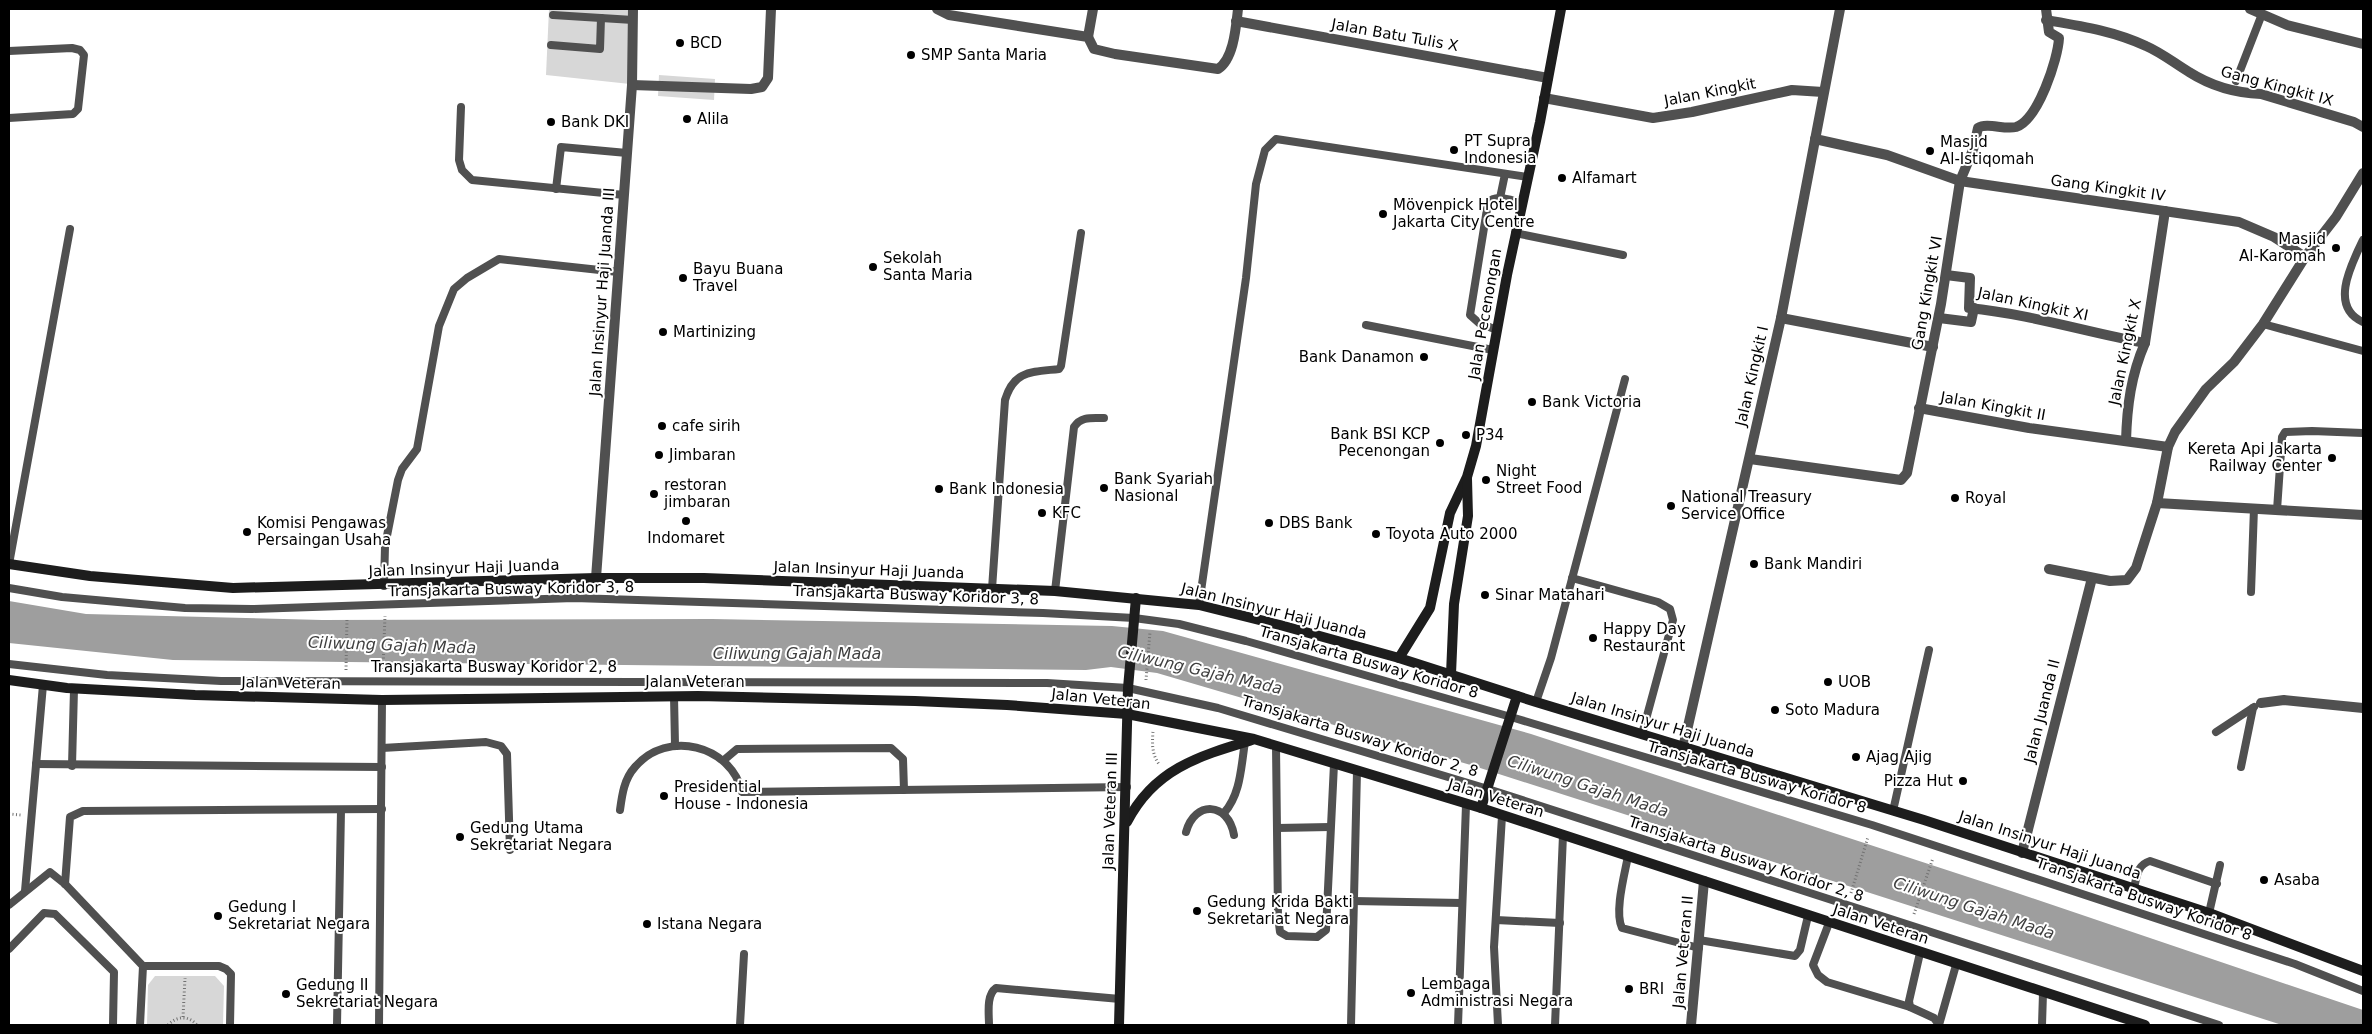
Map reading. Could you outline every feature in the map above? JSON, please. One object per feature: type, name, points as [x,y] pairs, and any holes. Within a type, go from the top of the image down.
[{"type":"main road","name":"Jalan Pecenongan","points":[[1399,658],[1430,608],[1450,513],[1467,477],[1476,446],[1515,233],[1528,178],[1561,9]]},
{"type":"main road","name":"Jalan Pecenongan","points":[[1451,674],[1454,604],[1468,516],[1467,477]]},
{"type":"main road","name":"Jalan Insinyur Haji Juanda","points":[[9,564],[90,576],[233,588],[384,586],[596,578],[704,578],[1055,591],[1199,605],[1399,658],[1683,748],[1893,811],[2209,913],[2363,970]]},
{"type":"main road","name":"Jalan Veteran III","points":[[1119,1025],[1127,788],[1128,684],[1136,598]]},
{"type":"main road","name":"Jalan Veteran","points":[[9,680],[74,689],[195,695],[382,700],[674,696],[915,700],[1127,714],[1276,746],[1481,808],[1956,965],[2145,1025]]},
{"type":"main road","points":[[1481,808],[1517,696]]},
{"type":"main road","points":[[1125,825],[1142,798],[1166,774],[1200,756],[1250,741]]},
{"type":"street","points":[[632,85],[751,89],[762,87],[768,78],[771,9]]},
{"type":"street","points":[[937,9],[949,15],[1088,37]]},
{"type":"street","points":[[1093,9],[1088,37],[1094,49],[1115,54],[1218,69],[1225,65],[1230,54],[1238,9]]},
{"type":"street","name":"Jalan Kingkit I","points":[[1683,748],[1781,318],[1840,9]]},
{"type":"street","points":[[2250,9],[2302,30],[2363,44]]},
{"type":"street","name":"Jalan Insinyur Haji Juanda III","points":[[596,578],[632,85],[633,14]]},
{"type":"street","name":"Gang Kingkit IX","points":[[2046,14],[2106,30],[2167,56],[2188,72],[2211,84],[2245,93],[2261,94],[2354,122],[2363,127]]},
{"type":"street","name":"Gang Kingkit VI","points":[[1919,408],[1933,347],[1960,181],[1973,150],[1978,128],[1982,126],[2004,129],[2018,126],[2026,119],[2044,92],[2055,58],[2058,38],[2049,32],[2046,14]]},
{"type":"street","name":"Jalan Batu Tulis X","points":[[1236,21],[1548,78]]},
{"type":"street","name":"Jalan Kingkit","points":[[1544,98],[1654,118],[1692,112],[1792,90],[1823,92]]},
{"type":"street","name":"Gang Kingkit IV","points":[[1815,139],[1887,156],[1960,181],[2238,222],[2274,237],[2304,257]]},
{"type":"street","points":[[2049,569],[2110,581],[2127,580],[2136,568],[2156,503],[2168,447],[2188,412],[2206,389],[2234,362],[2263,324],[2304,257],[2336,217],[2363,173]]},
{"type":"street","name":"Jalan Kingkit X","points":[[2126,441],[2128,398],[2137,360],[2145,342],[2165,211]]},
{"type":"street","name":"Jalan Kingkit XI","points":[[1946,275],[1970,278],[1968,307],[2020,314],[2108,336],[2145,342]]},
{"type":"street","points":[[1938,318],[1971,322],[1974,308]]},
{"type":"street","points":[[1781,318],[1933,347]]},
{"type":"street","name":"Jalan Kingkit II","points":[[1750,458],[1901,480],[1907,473],[1919,408],[2029,428],[2168,447]]},
{"type":"street","points":[[2156,503],[2363,516]]},
{"type":"street","name":"Jalan Juanda II","points":[[2022,853],[2092,578]]},
{"type":"street","points":[[2257,705],[2275,700],[2363,708]]},
{"type":"street","name":"Jalan Veteran II","points":[[1692,1025],[1704,881]]},
{"type":"lane","points":[[553,15],[601,18],[633,14]]},
{"type":"lane","points":[[2236,81],[2262,14]]},
{"type":"lane","points":[[551,45],[600,49],[601,18]]},
{"type":"lane","points":[[9,51],[72,48],[80,50],[84,55],[78,109],[73,114],[9,118]]},
{"type":"lane","points":[[461,107],[459,160],[462,170],[472,180],[624,195]]},
{"type":"lane","points":[[1199,605],[1246,278],[1256,184],[1264,150],[1276,139],[1528,178]]},
{"type":"lane","points":[[556,189],[561,147],[627,153]]},
{"type":"lane","points":[[1500,198],[1505,174]]},
{"type":"lane","points":[[1497,330],[1479,323],[1470,315],[1488,203],[1492,198],[1500,198],[1522,203]]},
{"type":"lane","points":[[9,564],[70,229]]},
{"type":"lane","points":[[992,589],[1006,400],[1009,386],[1018,377],[1036,371],[1059,369],[1061,366],[1081,233]]},
{"type":"lane","points":[[1515,233],[1623,254]]},
{"type":"lane","points":[[2363,240],[2347,272],[2345,304],[2354,318],[2363,322]]},
{"type":"lane","points":[[384,586],[385,546],[398,480],[402,469],[417,449],[439,326],[454,289],[467,278],[500,259],[618,272]]},
{"type":"lane","points":[[2263,324],[2363,351]]},
{"type":"lane","points":[[1366,325],[1493,350]]},
{"type":"lane","points":[[1536,702],[1551,658],[1625,379]]},
{"type":"lane","points":[[1055,591],[1074,427],[1078,421],[1084,418],[1104,418]]},
{"type":"lane","points":[[2277,510],[2282,437],[2285,432],[2312,430],[2363,433]]},
{"type":"lane","points":[[2251,592],[2254,508]]},
{"type":"lane","points":[[1572,578],[1658,602],[1670,609],[1673,620],[1642,734]]},
{"type":"lane","name":"Transjakarta Busway Koridor 3, 8","points":[[9,588],[62,597],[185,608],[252,609],[574,598],[1134,621]]},
{"type":"lane","name":"Transjakarta Busway Koridor 8","points":[[1134,621],[1191,626],[1960,852],[2295,964],[2363,991]]},
{"type":"lane","points":[[1893,811],[1928,650]]},
{"type":"lane","name":"Transjakarta Busway Koridor 2, 8","points":[[9,664],[107,674],[221,681],[1047,682],[1128,684],[1218,708],[1488,789],[2219,1025]]},
{"type":"lane","points":[[25,891],[43,685]]},
{"type":"lane","points":[[72,766],[74,689]]},
{"type":"lane","points":[[674,696],[675,745]]},
{"type":"lane","points":[[379,1025],[382,700]]},
{"type":"lane","points":[[2216,732],[2257,705]]},
{"type":"lane","points":[[2241,767],[2257,705]]},
{"type":"lane","points":[[1224,813],[1233,803],[1250,741]]},
{"type":"lane","points":[[382,748],[486,742],[501,746],[507,754],[510,850]]},
{"type":"lane","points":[[620,810],[623,787],[634,767],[652,752],[675,745],[701,747],[724,760],[740,781],[742,792],[1127,788]]},
{"type":"lane","points":[[1276,746],[1278,916],[1280,932],[1287,936],[1317,937],[1326,930],[1334,764]]},
{"type":"lane","points":[[724,760],[737,749],[891,748],[903,759],[904,790]]},
{"type":"lane","points":[[36,764],[72,766],[382,766]]},
{"type":"lane","points":[[1351,1025],[1357,771]]},
{"type":"lane","points":[[1458,1025],[1466,805]]},
{"type":"lane","points":[[65,884],[70,817],[83,811],[382,809]]},
{"type":"lane","points":[[1186,832],[1190,820],[1199,811],[1212,809],[1224,813],[1232,823],[1234,835]]},
{"type":"lane","points":[[337,1025],[341,810]]},
{"type":"lane","points":[[1498,1025],[1494,948],[1502,816]]},
{"type":"lane","points":[[1277,828],[1330,828]]},
{"type":"lane","points":[[1555,1025],[1563,835]]},
{"type":"lane","points":[[1628,856],[1620,910],[1619,922],[1622,928],[1699,944],[1796,956],[1800,950],[1808,916]]},
{"type":"lane","points":[[2134,888],[2139,868],[2144,863],[2150,861],[2217,884]]},
{"type":"lane","points":[[2209,913],[2220,865]]},
{"type":"lane","points":[[9,905],[50,872],[65,884],[143,966],[219,966],[226,969],[231,974],[230,1025]]},
{"type":"lane","points":[[1354,900],[1462,903]]},
{"type":"lane","points":[[9,949],[44,913],[55,914],[114,972],[112,1025]]},
{"type":"lane","points":[[1496,920],[1560,923]]},
{"type":"lane","points":[[1829,923],[1814,965],[1818,975],[1827,982],[1910,1006],[1934,1018],[1939,1025]]},
{"type":"lane","points":[[1910,1006],[1908,1001],[1920,953]]},
{"type":"lane","points":[[740,1025],[744,954]]},
{"type":"lane","points":[[1939,1025],[1956,965]]},
{"type":"lane","points":[[140,1025],[143,966]]},
{"type":"lane","points":[[989,1025],[990,996],[996,988],[1120,998]]},
{"type":"lane","points":[[2042,1025],[2043,993]]},
{"type":"path","points":[[346,671],[347,614]]},
{"type":"path","points":[[383,672],[385,616]]},
{"type":"path","points":[[1145,686],[1150,627]]},
{"type":"path","points":[[1154,719],[1153,746],[1155,760],[1166,774]]},
{"type":"path","points":[[1850,895],[1867,840]]},
{"type":"path","points":[[1913,916],[1932,861]]},
{"type":"path","points":[[183,1018],[185,966]]},
{"type":"path","points":[[168,1025],[174,1019],[183,1018],[192,1020],[197,1025]]},
{"type":"shaded area","points":[[549,9],[631,9],[630,84],[546,75]]},
{"type":"shaded area","points":[[659,75],[715,79],[714,100],[658,96]]},
{"type":"shaded area","points":[[155,976],[215,976],[224,986],[223,1025],[147,1025],[148,985]]},
{"type":"water","name":"Ciliwung Gajah Mada","points":[[9,601],[86,614],[322,620],[712,619],[1112,626],[1163,631],[1531,734],[2014,892],[2363,1010],[2363,1025],[2282,1025],[1474,766],[1157,673],[1111,667],[1086,670],[173,660],[9,643]]},
{"type":"place","name":"BCD","points":[[680,43]]},
{"type":"place","name":"SMP Santa Maria","points":[[911,55]]},
{"type":"place","name":"Alila","points":[[687,119]]},
{"type":"place","name":"Bank DKI","points":[[551,122]]},
{"type":"place","name":"PT Supra Indonesia","points":[[1454,150]]},
{"type":"place","name":"Masjid Al-Istiqomah","points":[[1930,151]]},
{"type":"place","name":"Alfamart","points":[[1562,178]]},
{"type":"place","name":"Mövenpick Hotel Jakarta City Centre","points":[[1383,214]]},
{"type":"place","name":"Masjid Al-Karomah","points":[[2336,248]]},
{"type":"place","name":"Sekolah Santa Maria","points":[[873,267]]},
{"type":"place","name":"Bayu Buana Travel","points":[[683,278]]},
{"type":"place","name":"Martinizing","points":[[663,332]]},
{"type":"place","name":"Bank Danamon","points":[[1424,357]]},
{"type":"place","name":"Bank Victoria","points":[[1532,402]]},
{"type":"place","name":"cafe sirih","points":[[662,426]]},
{"type":"place","name":"P34","points":[[1466,435]]},
{"type":"place","name":"Bank BSI KCP Pecenongan","points":[[1440,443]]},
{"type":"place","name":"Jimbaran","points":[[659,455]]},
{"type":"place","name":"Kereta Api Jakarta Railway Center","points":[[2332,458]]},
{"type":"place","name":"Night Street Food","points":[[1486,480]]},
{"type":"place","name":"Bank Syariah Nasional","points":[[1104,488]]},
{"type":"place","name":"Bank Indonesia","points":[[939,489]]},
{"type":"place","name":"restoran jimbaran","points":[[654,494]]},
{"type":"place","name":"Royal","points":[[1955,498]]},
{"type":"place","name":"National Treasury Service Office","points":[[1671,506]]},
{"type":"place","name":"KFC","points":[[1042,513]]},
{"type":"place","name":"Indomaret","points":[[686,521]]},
{"type":"place","name":"DBS Bank","points":[[1269,523]]},
{"type":"place","name":"Komisi Pengawas Persaingan Usaha","points":[[247,532]]},
{"type":"place","name":"Toyota Auto 2000","points":[[1376,534]]},
{"type":"place","name":"Bank Mandiri","points":[[1754,564]]},
{"type":"place","name":"Sinar Matahari","points":[[1485,595]]},
{"type":"place","name":"Happy Day Restaurant","points":[[1593,638]]},
{"type":"place","name":"UOB","points":[[1828,682]]},
{"type":"place","name":"Soto Madura","points":[[1775,710]]},
{"type":"place","name":"Ajag Ajig","points":[[1856,757]]},
{"type":"place","name":"Pizza Hut","points":[[1963,781]]},
{"type":"place","name":"Presidential House - Indonesia","points":[[664,796]]},
{"type":"place","name":"Gedung Utama Sekretariat Negara","points":[[460,837]]},
{"type":"place","name":"Asaba","points":[[2264,880]]},
{"type":"place","name":"Gedung Krida Bakti Sekretariat Negara","points":[[1197,911]]},
{"type":"place","name":"Gedung I Sekretariat Negara","points":[[218,916]]},
{"type":"place","name":"Istana Negara","points":[[647,924]]},
{"type":"place","name":"BRI","points":[[1629,989]]},
{"type":"place","name":"Lembaga Administrasi Negara","points":[[1411,993]]},
{"type":"place","name":"Gedung II Sekretariat Negara","points":[[286,994]]}]
